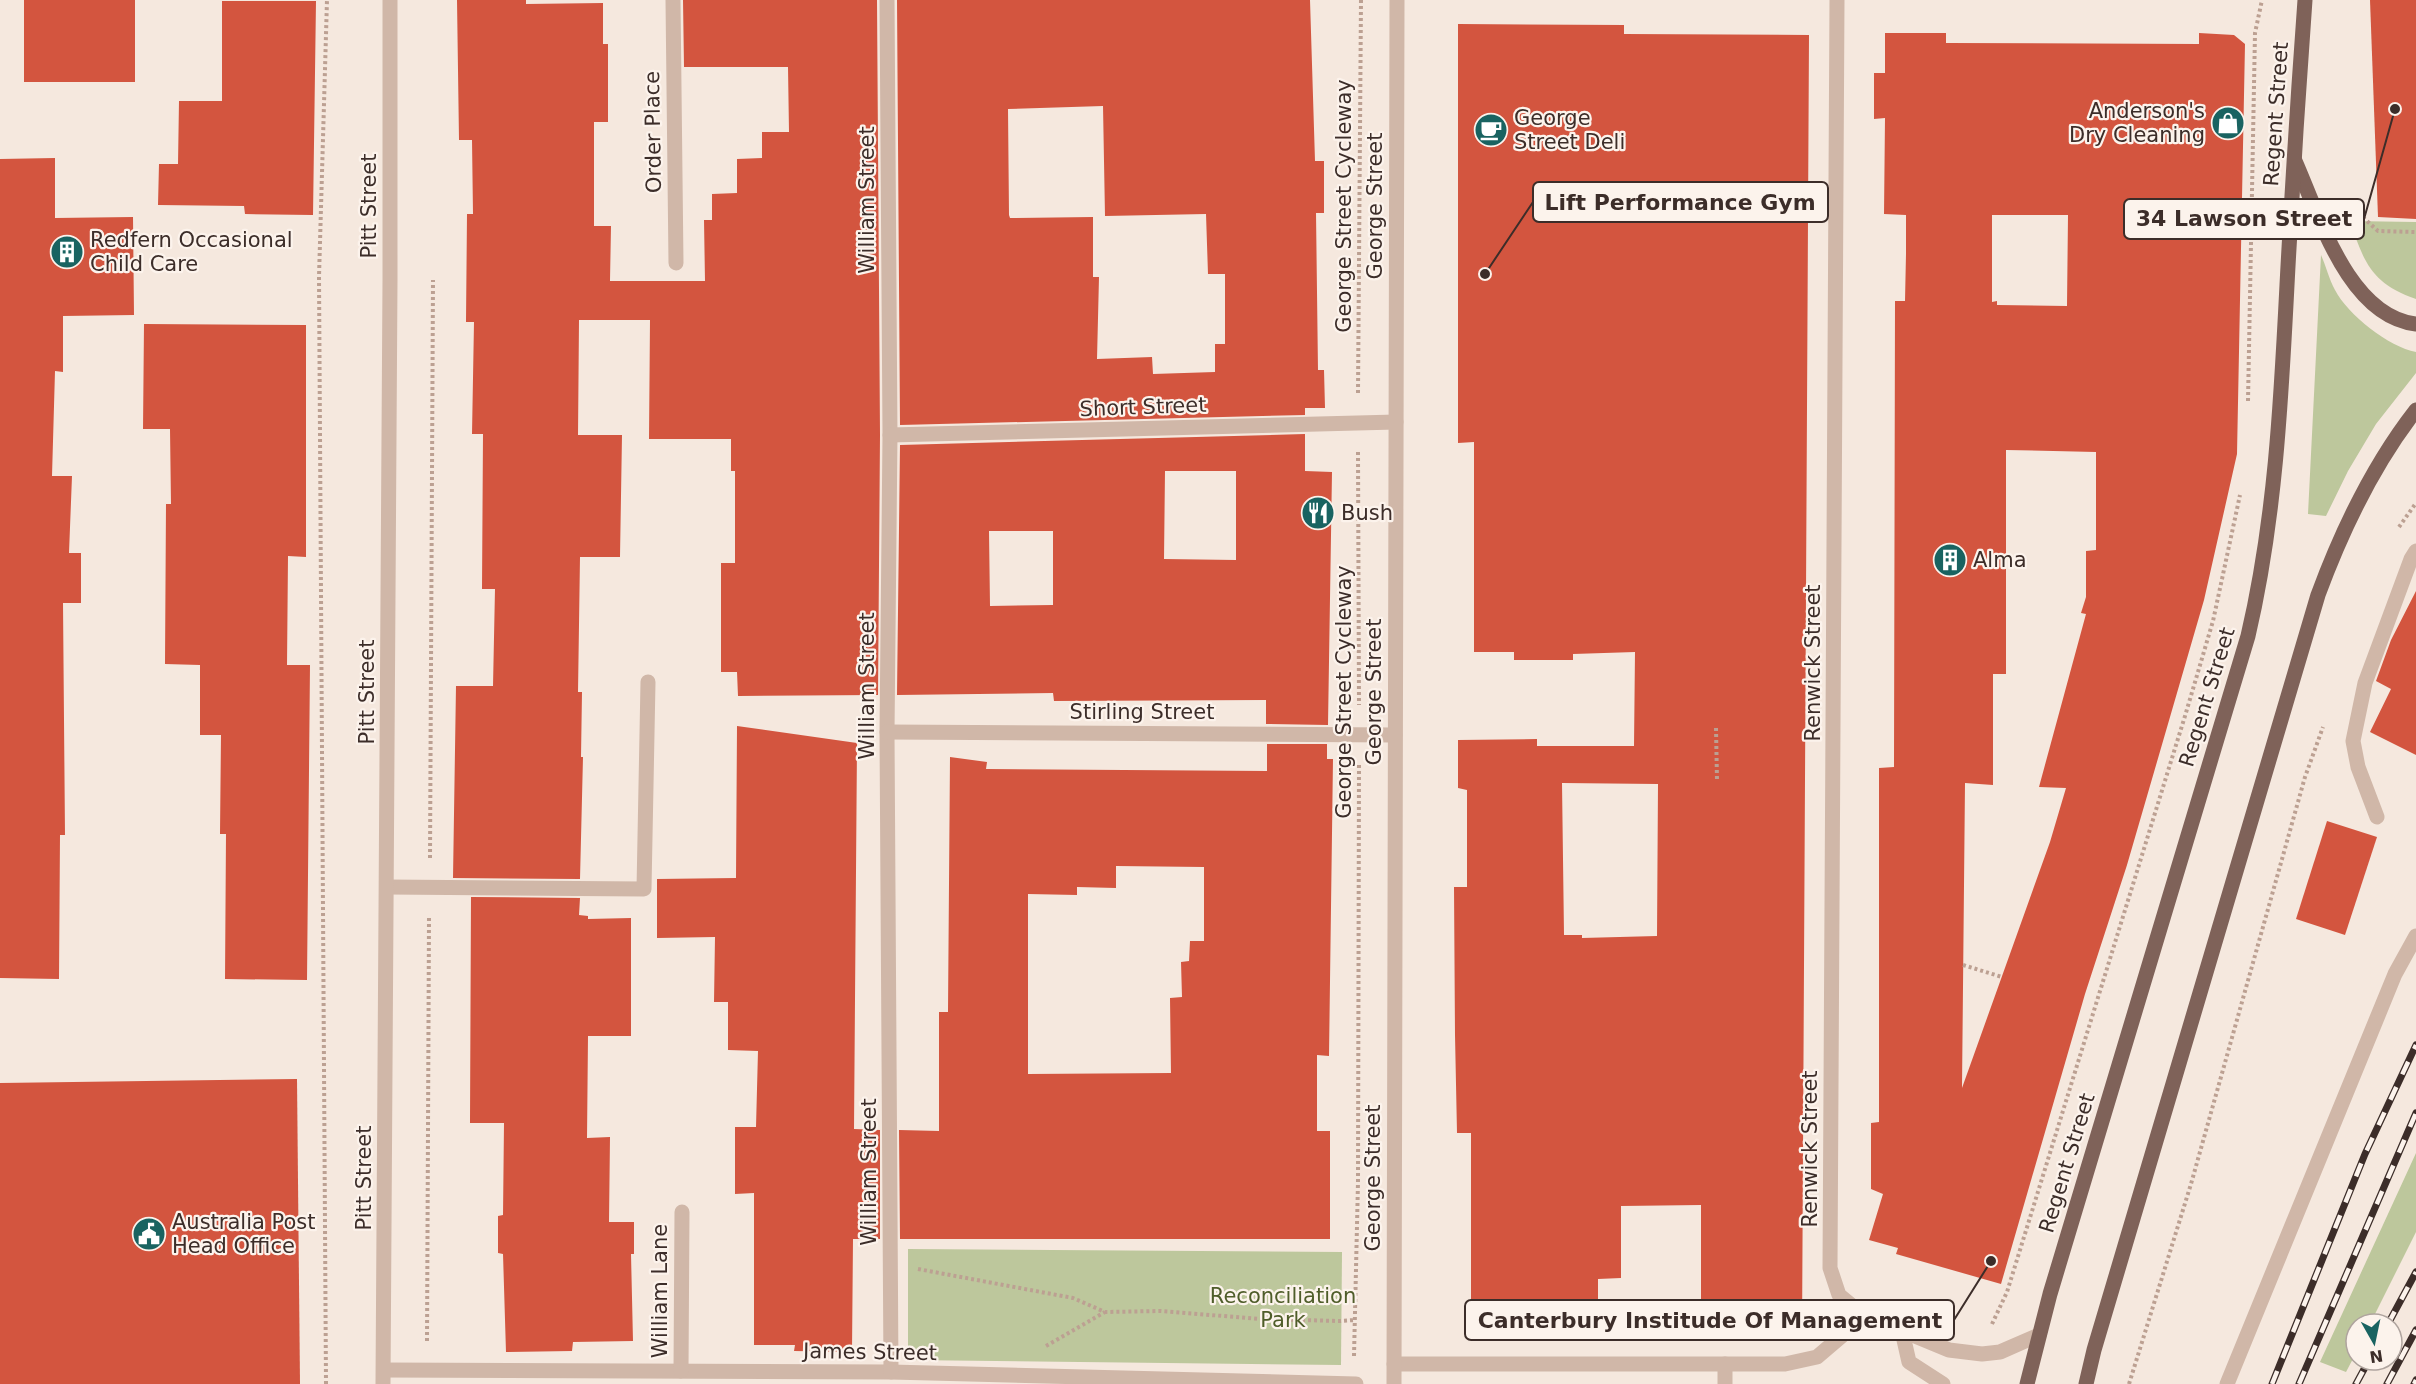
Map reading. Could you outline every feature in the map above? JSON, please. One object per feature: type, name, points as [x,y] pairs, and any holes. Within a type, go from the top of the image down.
[{"type":"main road","name":"Regent Street","points":[[2027,1384],[2038,1335],[2248,636],[2257,598],[2270,515],[2281,397],[2305,0]]},
{"type":"main road","points":[[2294,158],[2339,259],[2354,285],[2384,313],[2394,319],[2416,324]]},
{"type":"main road","points":[[2086,1384],[2094,1350],[2318,595],[2342,533],[2386,454],[2416,410]]},
{"type":"street","name":"Pitt Street","points":[[383,1377],[390,0]]},
{"type":"street","name":"Order Place","points":[[673,0],[676,262]]},
{"type":"street","name":"William Street","points":[[887,0],[890,435],[887,732],[891,1372]]},
{"type":"street","name":"George Street","points":[[1394,1384],[1397,0]]},
{"type":"street","name":"Renwick Street","points":[[1837,0],[1830,1268],[1839,1295],[1862,1314]]},
{"type":"street","name":"Short Street","points":[[890,435],[1396,422]]},
{"type":"street","points":[[2377,817],[2358,767],[2353,741],[2366,683],[2411,559],[2416,551]]},
{"type":"street","points":[[387,887],[644,889],[648,682]]},
{"type":"street","name":"Stirling Street","points":[[887,732],[1395,735]]},
{"type":"street","points":[[2230,1382],[2395,974],[2416,936]]},
{"type":"street","name":"William Lane","points":[[681,1371],[682,1212]]},
{"type":"street","points":[[1394,1364],[1785,1364],[1817,1357],[1851,1328],[1862,1314],[1949,1350],[1982,1354],[2000,1352],[2038,1335]]},
{"type":"street","points":[[1902,1331],[1909,1362],[1943,1384]]},
{"type":"street","points":[[1725,1364],[1725,1384]]},
{"type":"street","name":"James Street","points":[[383,1377],[427,1370],[891,1372],[1355,1384]]},
{"type":"path","points":[[326,1384],[319,277],[327,0]]},
{"type":"path","name":"George Street Cycleway","points":[[1355,1384],[1358,1182],[1358,423],[1361,0]]},
{"type":"path","points":[[2248,405],[2255,33],[2262,0]]},
{"type":"path","points":[[2343,199],[2378,231],[2416,232]]},
{"type":"path","points":[[427,1370],[433,280]]},
{"type":"path","points":[[1990,1330],[2007,1292],[2185,716],[2213,621],[2241,490]]},
{"type":"path","points":[[2394,533],[2416,503]]},
{"type":"path","points":[[2129,1384],[2191,1184],[2305,777],[2325,723]]},
{"type":"path","points":[[1716,728],[1717,780]]},
{"type":"path","points":[[1963,965],[2002,977]]},
{"type":"path","points":[[890,1260],[929,1272],[1072,1298],[1106,1312],[1161,1311],[1260,1319],[1355,1320]]},
{"type":"path","points":[[997,1375],[1106,1312]]},
{"type":"green space","points":[[2350,221],[2416,222],[2416,299],[2401,293],[2379,279],[2365,260]]},
{"type":"green space","points":[[2321,255],[2335,290],[2349,310],[2382,337],[2416,352],[2416,373],[2376,424],[2348,471],[2326,516],[2308,514]]},
{"type":"green space","points":[[2416,1153],[2416,1232],[2376,1312],[2344,1312],[2344,1371],[2320,1362]]},
{"type":"green space","name":"Reconciliation Park","points":[[908,1249],[1342,1252],[1341,1365],[908,1360]]},
{"type":"building","points":[[24,0],[135,0],[135,82],[24,82]]},
{"type":"building","points":[[457,0],[526,0],[526,4],[603,3],[603,44],[608,44],[608,122],[594,122],[594,226],[611,226],[610,281],[705,281],[704,220],[712,220],[712,194],[737,193],[737,159],[762,158],[762,132],[789,132],[788,67],[684,67],[683,0],[877,0],[880,435],[878,695],[738,696],[737,672],[721,672],[721,563],[735,563],[735,471],[731,471],[731,439],[649,439],[650,320],[579,320],[578,435],[622,435],[620,557],[580,557],[578,692],[582,692],[581,757],[583,757],[580,879],[453,878],[456,686],[493,686],[495,589],[482,589],[483,434],[472,434],[474,322],[466,322],[467,214],[473,214],[472,140],[459,140]]},
{"type":"building","points":[[897,0],[1310,0],[1315,161],[1324,161],[1324,213],[1316,213],[1318,370],[1324,370],[1325,408],[1305,408],[1305,415],[900,425]],"holes":[[[1103,106],[1105,216],[1206,214],[1208,274],[1225,274],[1225,344],[1215,344],[1215,372],[1153,374],[1152,357],[1097,359],[1099,277],[1093,277],[1093,217],[1010,218],[1008,109]]]},
{"type":"building","points":[[2370,0],[2416,0],[2416,219],[2378,217]]},
{"type":"building","points":[[222,1],[316,1],[313,215],[245,214],[244,206],[158,205],[159,164],[178,164],[179,101],[222,101]]},
{"type":"building","points":[[1458,24],[1624,25],[1624,34],[1809,35],[1802,1337],[1701,1337],[1701,1205],[1621,1206],[1621,1278],[1598,1279],[1598,1330],[1471,1330],[1471,1133],[1457,1133],[1454,887],[1467,887],[1467,790],[1458,788],[1458,740],[1537,739],[1537,746],[1634,746],[1635,652],[1573,654],[1573,660],[1514,660],[1514,652],[1474,652],[1474,442],[1458,443]],"holes":[[[1562,783],[1658,784],[1657,936],[1582,938],[1582,935],[1564,935]]]},
{"type":"building","points":[[1885,33],[1946,33],[1946,43],[2199,44],[2199,33],[2234,35],[2245,44],[2237,454],[2204,600],[2127,865],[2085,994],[2001,1284],[1896,1254],[1898,1248],[1869,1240],[1883,1194],[1871,1189],[1871,1123],[1879,1122],[1879,768],[1894,767],[1895,301],[1905,301],[1906,254],[1906,215],[1884,214],[1885,118],[1874,119],[1874,73],[1885,73]],"holes":[[[1992,215],[2068,215],[2067,306],[1997,305],[1997,301],[1992,302]],[[2006,450],[2096,452],[2096,550],[2086,551],[2086,597],[2081,613],[2086,614],[2039,787],[2066,788],[2050,842],[1962,1088],[1965,783],[1993,785],[1993,674],[2006,674]]]},
{"type":"building","points":[[55,158],[55,218],[133,217],[134,315],[63,316],[63,372],[55,371],[52,476],[72,476],[69,553],[81,553],[81,603],[63,603],[65,835],[60,835],[59,979],[0,978],[0,159]]},
{"type":"building","points":[[144,324],[306,325],[306,557],[288,556],[287,665],[310,665],[307,980],[225,979],[226,834],[220,834],[221,735],[200,735],[200,665],[165,664],[166,504],[171,504],[170,429],[143,429]]},
{"type":"building","points":[[1305,434],[1305,471],[1332,472],[1328,725],[1266,724],[1266,700],[1054,701],[1053,693],[897,695],[900,445]],"holes":[[[1165,471],[1236,471],[1236,560],[1164,559]],[[989,531],[1053,531],[1053,605],[990,606]]]},
{"type":"building","points":[[2416,591],[2416,755],[2370,732],[2391,689],[2376,681],[2391,640]]},
{"type":"building","points":[[737,726],[857,743],[854,1129],[880,1130],[880,1239],[853,1239],[852,1352],[794,1351],[795,1345],[754,1345],[754,1193],[735,1194],[735,1127],[756,1127],[758,1051],[728,1050],[728,1002],[714,1002],[715,937],[657,938],[657,879],[736,878]]},
{"type":"building","points":[[1267,744],[1327,744],[1327,759],[1333,759],[1329,1056],[1317,1055],[1317,1131],[1330,1131],[1330,1239],[900,1239],[899,1130],[939,1131],[939,1012],[948,1012],[950,757],[987,762],[986,769],[1267,771]],"holes":[[[1116,866],[1204,867],[1204,941],[1190,941],[1189,961],[1181,962],[1182,997],[1170,998],[1171,1073],[1028,1074],[1028,894],[1077,895],[1077,887],[1116,888]]]},
{"type":"building","points":[[2327,821],[2377,837],[2345,935],[2296,919]]},
{"type":"building","points":[[471,897],[580,898],[579,915],[588,916],[588,919],[631,918],[631,1036],[588,1036],[587,1138],[610,1137],[609,1222],[634,1222],[634,1254],[631,1254],[633,1341],[573,1342],[572,1351],[506,1352],[503,1254],[498,1253],[498,1216],[503,1215],[504,1123],[470,1123]]},
{"type":"building","name":"Australia Post Head Office","points":[[297,1079],[300,1384],[0,1384],[0,1083]]},
{"type":"railway","points":[[2272,1384],[2365,1154],[2416,1045]]},
{"type":"railway","points":[[2299,1384],[2416,1113]]},
{"type":"railway","points":[[2394,1312],[2416,1272]]},
{"type":"railway","points":[[2387,1384],[2416,1330]]},
{"type":"railway","points":[[2356,1384],[2362,1372]]},
{"type":"railway","points":[[2414,1384],[2416,1380]]},
{"type":"place","name":"34 Lawson Street","points":[[2395,109]]},
{"type":"place","name":"Anderson's Dry Cleaning","points":[[2228,123]]},
{"type":"place","name":"George Street Deli","points":[[1491,130]]},
{"type":"place","name":"Redfern Occasional Child Care","points":[[67,252]]},
{"type":"place","name":"Lift Performance Gym","points":[[1485,274]]},
{"type":"place","name":"Bush","points":[[1318,513]]},
{"type":"place","name":"Alma","points":[[1950,560]]},
{"type":"place","name":"Australia Post Head Office","points":[[149,1234]]},
{"type":"place","name":"Canterbury Institude Of Management","points":[[1991,1261]]}]
